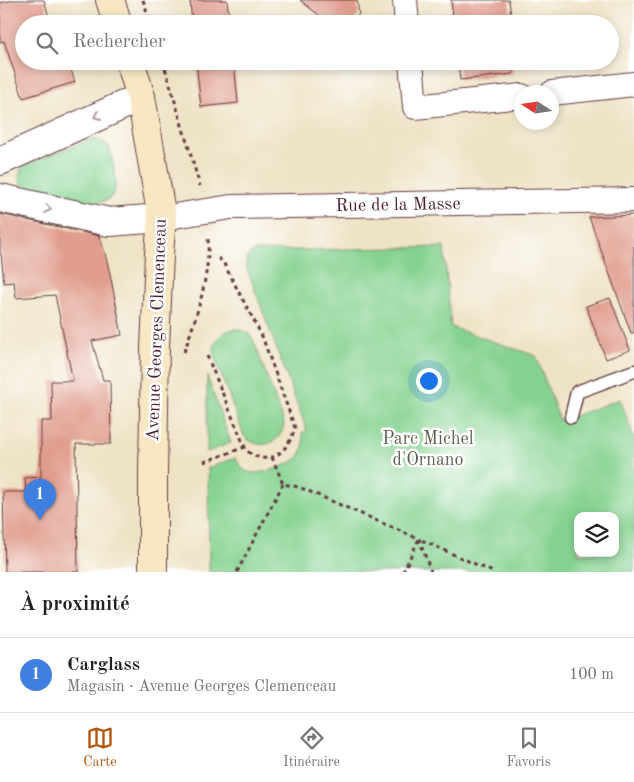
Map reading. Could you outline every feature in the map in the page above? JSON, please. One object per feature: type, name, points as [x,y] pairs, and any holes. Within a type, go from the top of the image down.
[{"type":"main road","points":[[110,0],[115,15]]},
{"type":"main road","name":"Avenue Georges Clemenceau","points":[[133,70],[142,97],[162,218],[158,254],[155,348],[154,572]]},
{"type":"street","points":[[405,0],[406,15]]},
{"type":"street","points":[[412,70],[415,107],[514,97]]},
{"type":"street","points":[[559,92],[634,84]]},
{"type":"street","points":[[0,161],[142,97]]},
{"type":"street","points":[[0,198],[109,222],[162,218]]},
{"type":"street","name":"Rue de la Masse","points":[[162,218],[231,207],[634,200]]},
{"type":"lane","points":[[571,417],[577,392],[634,371]]},
{"type":"path","points":[[143,0],[147,15]]},
{"type":"path","points":[[165,70],[202,191]]},
{"type":"path","points":[[182,358],[202,300],[207,234]]},
{"type":"path","points":[[207,356],[245,447],[253,456],[260,458],[272,457],[286,448],[295,428],[262,336],[223,262],[216,256]]},
{"type":"path","points":[[204,462],[245,447]]},
{"type":"path","points":[[237,572],[283,484],[272,457]]},
{"type":"path","points":[[283,484],[299,487],[493,572]]},
{"type":"path","points":[[403,572],[419,539]]},
{"type":"path","points":[[419,539],[431,572]]},
{"type":"green space","points":[[92,139],[102,142],[110,149],[116,185],[110,198],[92,202],[29,191],[21,184],[19,176],[21,169],[27,164]]},
{"type":"green space","name":"Parc Michel d'Ornano","points":[[444,247],[451,327],[536,356],[560,421],[620,399],[634,437],[634,572],[209,572],[208,468],[235,458],[242,468],[253,473],[283,466],[299,456],[303,445],[302,433],[307,431],[246,266],[247,257],[254,251]]},
{"type":"green space","points":[[233,329],[239,329],[249,334],[253,339],[284,423],[279,436],[274,441],[268,443],[256,443],[244,436],[213,353],[221,335]]},
{"type":"green space","points":[[207,376],[231,443],[207,452]]},
{"type":"building","points":[[14,0],[44,0],[48,15],[15,15],[15,70],[71,70],[75,82],[23,98],[4,41],[0,42],[0,3]]},
{"type":"building","points":[[190,0],[227,0],[229,15],[191,15]]},
{"type":"building","points":[[300,0],[357,0],[358,15],[319,15]]},
{"type":"building","points":[[451,0],[509,0],[511,15],[453,15]]},
{"type":"building","points":[[197,70],[235,70],[238,103],[201,107]]},
{"type":"building","points":[[459,70],[513,70],[513,74],[460,80]]},
{"type":"building","points":[[0,214],[99,236],[110,274],[122,335],[92,341],[103,380],[110,380],[111,444],[76,444],[78,572],[5,572],[3,492],[26,492],[25,478],[41,477],[41,421],[52,421],[51,381],[73,381],[55,295],[16,298],[14,282],[4,283],[0,254]]},
{"type":"building","points":[[634,215],[634,333],[631,333],[589,217]]},
{"type":"building","points":[[610,298],[630,350],[606,359],[586,306]]},
{"type":"place","name":"Carglass","points":[[40,520]]}]
